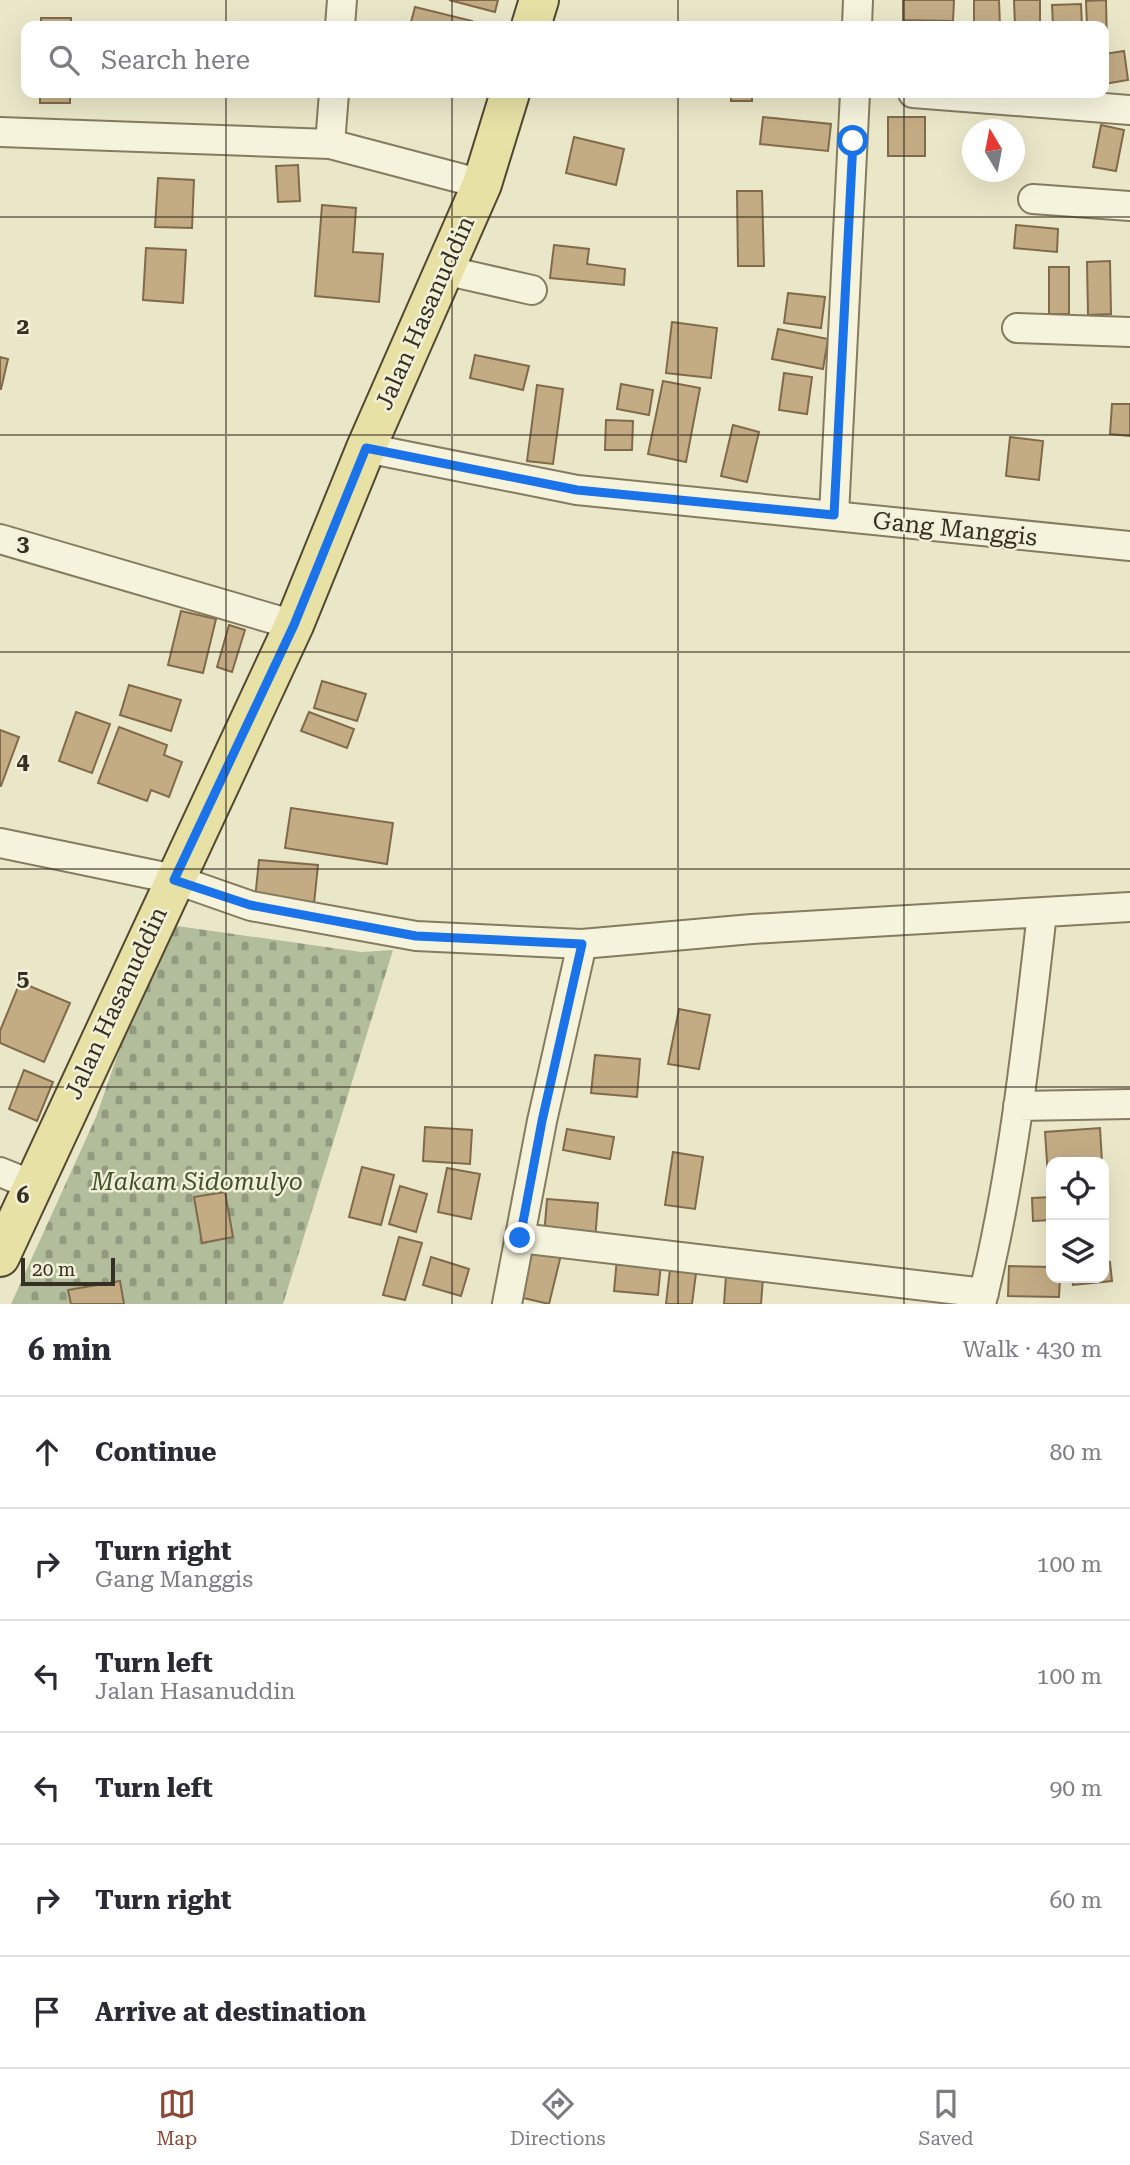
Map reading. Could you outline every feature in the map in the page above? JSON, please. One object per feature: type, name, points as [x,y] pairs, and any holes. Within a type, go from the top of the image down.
[{"type":"main road","points":[[533,21],[539,0]]},
{"type":"main road","name":"Jalan Hasanuddin","points":[[0,1257],[16,1179],[174,880],[294,625],[366,448],[482,184],[508,98]]},
{"type":"street","points":[[340,21],[342,0]]},
{"type":"street","points":[[857,21],[858,0]]},
{"type":"street","points":[[330,144],[334,98]]},
{"type":"street","points":[[834,515],[855,98]]},
{"type":"street","points":[[977,98],[1130,110]]},
{"type":"street","points":[[0,132],[330,144],[482,184]]},
{"type":"street","points":[[1033,199],[1130,206]]},
{"type":"street","points":[[444,270],[532,290]]},
{"type":"street","points":[[1017,328],[1130,332]]},
{"type":"street","name":"Gang Manggis","points":[[366,448],[577,490],[1130,547]]},
{"type":"street","points":[[0,539],[294,625]]},
{"type":"street","points":[[0,842],[174,880],[250,905],[416,936],[582,944],[752,929],[1130,907]]},
{"type":"street","points":[[520,1238],[983,1299],[995,1249],[1018,1107],[1042,913]]},
{"type":"street","points":[[507,1304],[542,1121],[582,944]]},
{"type":"street","points":[[1018,1107],[1130,1104]]},
{"type":"green space","name":"Makam Sidomulyo","points":[[163,924],[361,952],[393,950],[283,1304],[11,1304],[96,1117]]},
{"type":"building","points":[[449,0],[498,0],[495,12]]},
{"type":"building","points":[[903,0],[954,0],[953,21],[903,20]]},
{"type":"building","points":[[974,0],[999,0],[1000,21],[974,21]]},
{"type":"building","points":[[1014,0],[1040,0],[1040,21],[1015,21]]},
{"type":"building","points":[[1106,0],[1106,21],[1087,21],[1086,1]]},
{"type":"building","points":[[1081,4],[1082,21],[1053,21],[1052,5]]},
{"type":"building","points":[[415,7],[472,21],[411,21]]},
{"type":"building","points":[[41,18],[71,18],[71,21],[41,21]]},
{"type":"building","points":[[1124,51],[1128,80],[1109,83],[1109,53]]},
{"type":"building","points":[[40,98],[70,98],[70,103],[40,103]]},
{"type":"building","points":[[731,98],[752,98],[752,101],[731,101]]},
{"type":"building","points":[[763,117],[831,124],[828,151],[760,144]]},
{"type":"building","points":[[888,117],[925,117],[925,156],[888,156]]},
{"type":"building","points":[[1101,125],[1124,130],[1116,171],[1093,167]]},
{"type":"building","points":[[574,137],[624,149],[616,185],[566,173]]},
{"type":"building","points":[[298,165],[300,201],[278,202],[276,166]]},
{"type":"building","points":[[158,178],[194,180],[192,228],[155,227]]},
{"type":"building","points":[[737,191],[762,191],[764,266],[738,266]]},
{"type":"building","points":[[322,205],[356,208],[353,252],[383,254],[379,302],[315,296]]},
{"type":"building","points":[[1016,225],[1058,229],[1057,252],[1014,248]]},
{"type":"building","points":[[554,245],[589,249],[587,264],[625,269],[624,285],[550,278]]},
{"type":"building","points":[[146,248],[186,250],[183,303],[143,300]]},
{"type":"building","points":[[1110,261],[1111,314],[1088,315],[1087,262]]},
{"type":"building","points":[[1049,267],[1069,267],[1069,314],[1049,314]]},
{"type":"building","points":[[788,293],[825,297],[821,328],[784,323]]},
{"type":"building","points":[[672,322],[717,328],[711,378],[666,373]]},
{"type":"building","points":[[778,329],[828,339],[823,369],[772,359]]},
{"type":"building","points":[[475,355],[529,366],[523,390],[470,378]]},
{"type":"building","points":[[0,357],[8,359],[1,389],[0,389]]},
{"type":"building","points":[[784,373],[812,377],[807,414],[779,410]]},
{"type":"building","points":[[663,381],[700,388],[686,462],[648,454]]},
{"type":"building","points":[[621,384],[653,390],[649,415],[617,409]]},
{"type":"building","points":[[537,385],[563,389],[553,464],[527,461]]},
{"type":"building","points":[[1112,404],[1130,404],[1130,436],[1110,434]]},
{"type":"building","points":[[606,420],[633,421],[632,450],[605,450]]},
{"type":"building","points":[[733,425],[759,432],[747,482],[721,476]]},
{"type":"building","points":[[1010,437],[1043,441],[1039,480],[1006,476]]},
{"type":"building","points":[[181,611],[216,619],[203,673],[168,665]]},
{"type":"building","points":[[229,625],[245,630],[232,672],[217,667]]},
{"type":"building","points":[[322,681],[366,694],[357,721],[314,708]]},
{"type":"building","points":[[129,685],[181,700],[171,731],[120,715]]},
{"type":"building","points":[[76,712],[110,724],[92,773],[59,761]]},
{"type":"building","points":[[309,712],[354,729],[347,748],[301,731]]},
{"type":"building","points":[[119,727],[167,745],[164,755],[182,762],[169,797],[151,790],[147,801],[98,783]]},
{"type":"building","points":[[0,730],[19,737],[1,786],[0,786]]},
{"type":"building","points":[[291,808],[393,823],[387,864],[285,848]]},
{"type":"building","points":[[259,860],[318,865],[314,904],[255,899]]},
{"type":"building","points":[[20,982],[70,1003],[44,1062],[0,1043],[0,1031]]},
{"type":"building","points":[[679,1009],[710,1015],[699,1069],[668,1064]]},
{"type":"building","points":[[595,1055],[640,1059],[637,1097],[591,1093]]},
{"type":"building","points":[[24,1070],[53,1082],[37,1121],[9,1109]]},
{"type":"building","points":[[425,1127],[472,1130],[470,1164],[423,1161]]},
{"type":"building","points":[[1100,1128],[1102,1157],[1047,1157],[1045,1132]]},
{"type":"building","points":[[567,1129],[614,1137],[610,1159],[563,1150]]},
{"type":"building","points":[[673,1152],[703,1157],[695,1209],[665,1205]]},
{"type":"building","points":[[362,1167],[394,1175],[381,1225],[349,1217]]},
{"type":"building","points":[[447,1168],[480,1174],[471,1219],[438,1212]]},
{"type":"building","points":[[400,1186],[427,1194],[416,1232],[389,1224]]},
{"type":"building","points":[[225,1192],[233,1237],[202,1243],[194,1197]]},
{"type":"building","points":[[1046,1197],[1046,1220],[1033,1221],[1032,1198]]},
{"type":"building","points":[[547,1199],[598,1203],[595,1240],[544,1236]]},
{"type":"building","points":[[399,1237],[422,1243],[405,1300],[383,1295]]},
{"type":"building","points":[[530,1248],[561,1255],[549,1304],[519,1297]]},
{"type":"building","points":[[431,1257],[469,1269],[461,1296],[423,1285]]},
{"type":"building","points":[[617,1258],[661,1263],[658,1295],[614,1291]]},
{"type":"building","points":[[1109,1262],[1112,1281],[1109,1281]]},
{"type":"building","points":[[1009,1266],[1046,1267],[1046,1283],[1060,1283],[1059,1297],[1008,1296]]},
{"type":"building","points":[[670,1269],[696,1273],[692,1304],[666,1304]]},
{"type":"building","points":[[726,1276],[763,1278],[761,1304],[724,1304]]},
{"type":"building","points":[[120,1281],[124,1304],[71,1304],[68,1290]]},
{"type":"route","points":[[520,1238],[542,1121],[582,944],[416,936],[250,905],[174,880],[294,625],[366,448],[577,490],[834,515],[853,141]]}]
